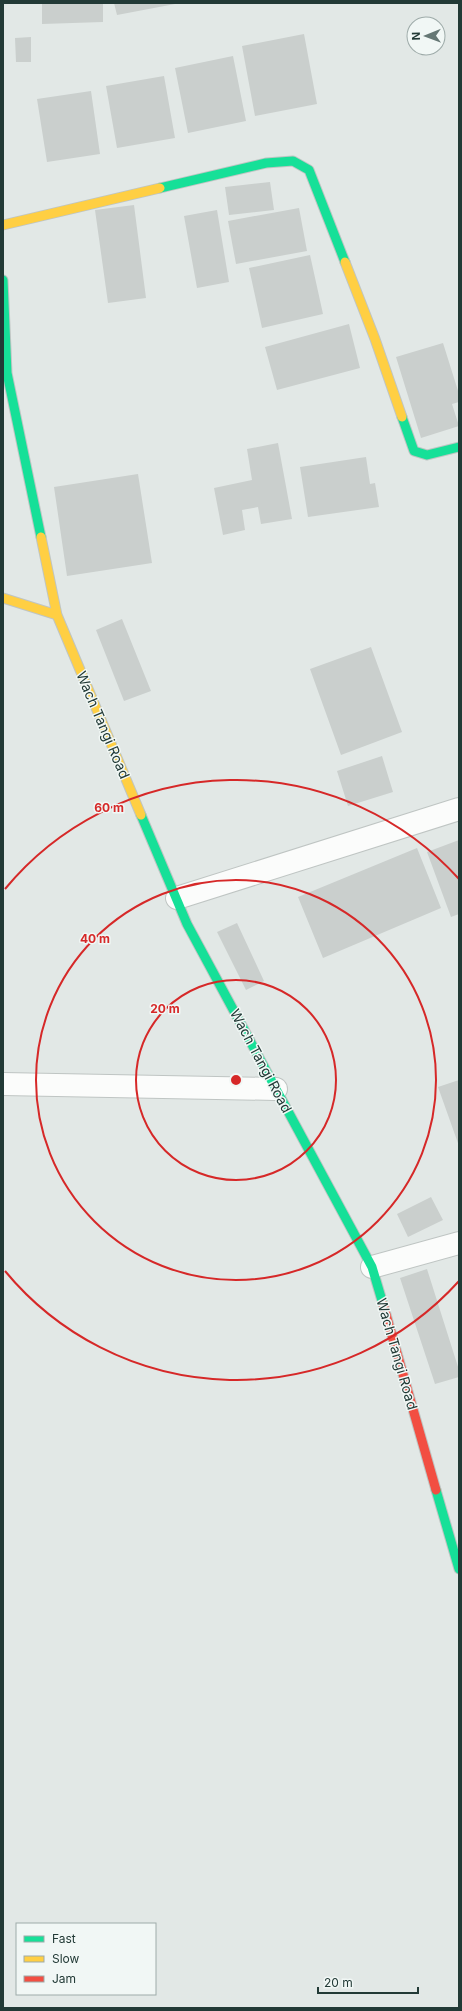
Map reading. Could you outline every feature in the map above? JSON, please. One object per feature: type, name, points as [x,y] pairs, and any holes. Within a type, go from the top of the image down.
[{"type":"main road","points":[[3,225],[266,163],[293,161],[309,170],[375,339],[414,451],[427,455],[459,447]]},
{"type":"main road","name":"Wach Tangi Road","points":[[3,280],[7,373],[57,615],[187,924],[372,1267],[459,1569]]},
{"type":"main road","points":[[3,598],[57,615]]},
{"type":"street","points":[[177,898],[459,809]]},
{"type":"street","points":[[3,1084],[276,1089]]},
{"type":"street","points":[[372,1267],[459,1243]]},
{"type":"building","points":[[42,3],[103,3],[103,22],[42,24]]},
{"type":"building","points":[[114,3],[175,3],[175,4],[117,15]]},
{"type":"building","points":[[304,34],[317,104],[255,116],[242,46]]},
{"type":"building","points":[[31,37],[31,62],[16,62],[15,38]]},
{"type":"building","points":[[233,56],[246,121],[188,133],[175,68]]},
{"type":"building","points":[[164,76],[175,138],[117,148],[106,86]]},
{"type":"building","points":[[91,91],[100,154],[47,162],[37,99]]},
{"type":"building","points":[[270,182],[274,210],[229,215],[225,187]]},
{"type":"building","points":[[134,205],[146,298],[108,303],[95,210]]},
{"type":"building","points":[[299,208],[307,251],[236,264],[228,221]]},
{"type":"building","points":[[217,210],[229,282],[197,288],[184,216]]},
{"type":"building","points":[[310,255],[323,314],[262,328],[249,268]]},
{"type":"building","points":[[349,324],[360,368],[277,390],[265,347]]},
{"type":"building","points":[[443,343],[459,394],[459,402],[452,404],[459,426],[421,438],[396,357]]},
{"type":"building","points":[[278,443],[292,519],[261,524],[258,507],[242,510],[245,530],[223,535],[214,488],[252,480],[247,449]]},
{"type":"building","points":[[366,457],[370,484],[375,483],[379,507],[308,517],[300,467]]},
{"type":"building","points":[[138,474],[152,563],[67,576],[54,487]]},
{"type":"building","points":[[122,619],[151,691],[124,701],[96,630]]},
{"type":"building","points":[[371,647],[402,732],[341,755],[310,669]]},
{"type":"building","points":[[382,756],[393,792],[348,806],[337,771]]},
{"type":"building","points":[[459,840],[459,914],[451,917],[427,852]]},
{"type":"building","points":[[417,848],[441,908],[323,958],[298,897]]},
{"type":"building","points":[[237,923],[264,981],[246,990],[217,932]]},
{"type":"building","points":[[459,1080],[459,1146],[438,1087]]},
{"type":"building","points":[[431,1197],[443,1220],[408,1237],[397,1214]]},
{"type":"building","points":[[427,1269],[459,1370],[459,1377],[435,1384],[400,1278]]},
{"type":"traffic: fast","points":[[160,188],[266,163],[293,161],[309,170],[345,262]]},
{"type":"traffic: fast","points":[[3,280],[7,373],[41,537]]},
{"type":"traffic: fast","points":[[402,417],[414,451],[427,455],[459,447]]},
{"type":"traffic: fast","points":[[141,815],[187,924],[372,1267],[383,1304]]},
{"type":"traffic: fast","points":[[436,1490],[459,1569]]},
{"type":"traffic: slow","points":[[3,225],[160,188]]},
{"type":"traffic: slow","points":[[345,262],[375,339],[402,417]]},
{"type":"traffic: slow","points":[[41,537],[57,615]]},
{"type":"traffic: slow","points":[[3,598],[57,615],[141,815]]},
{"type":"traffic: jam","points":[[383,1304],[436,1490]]}]
